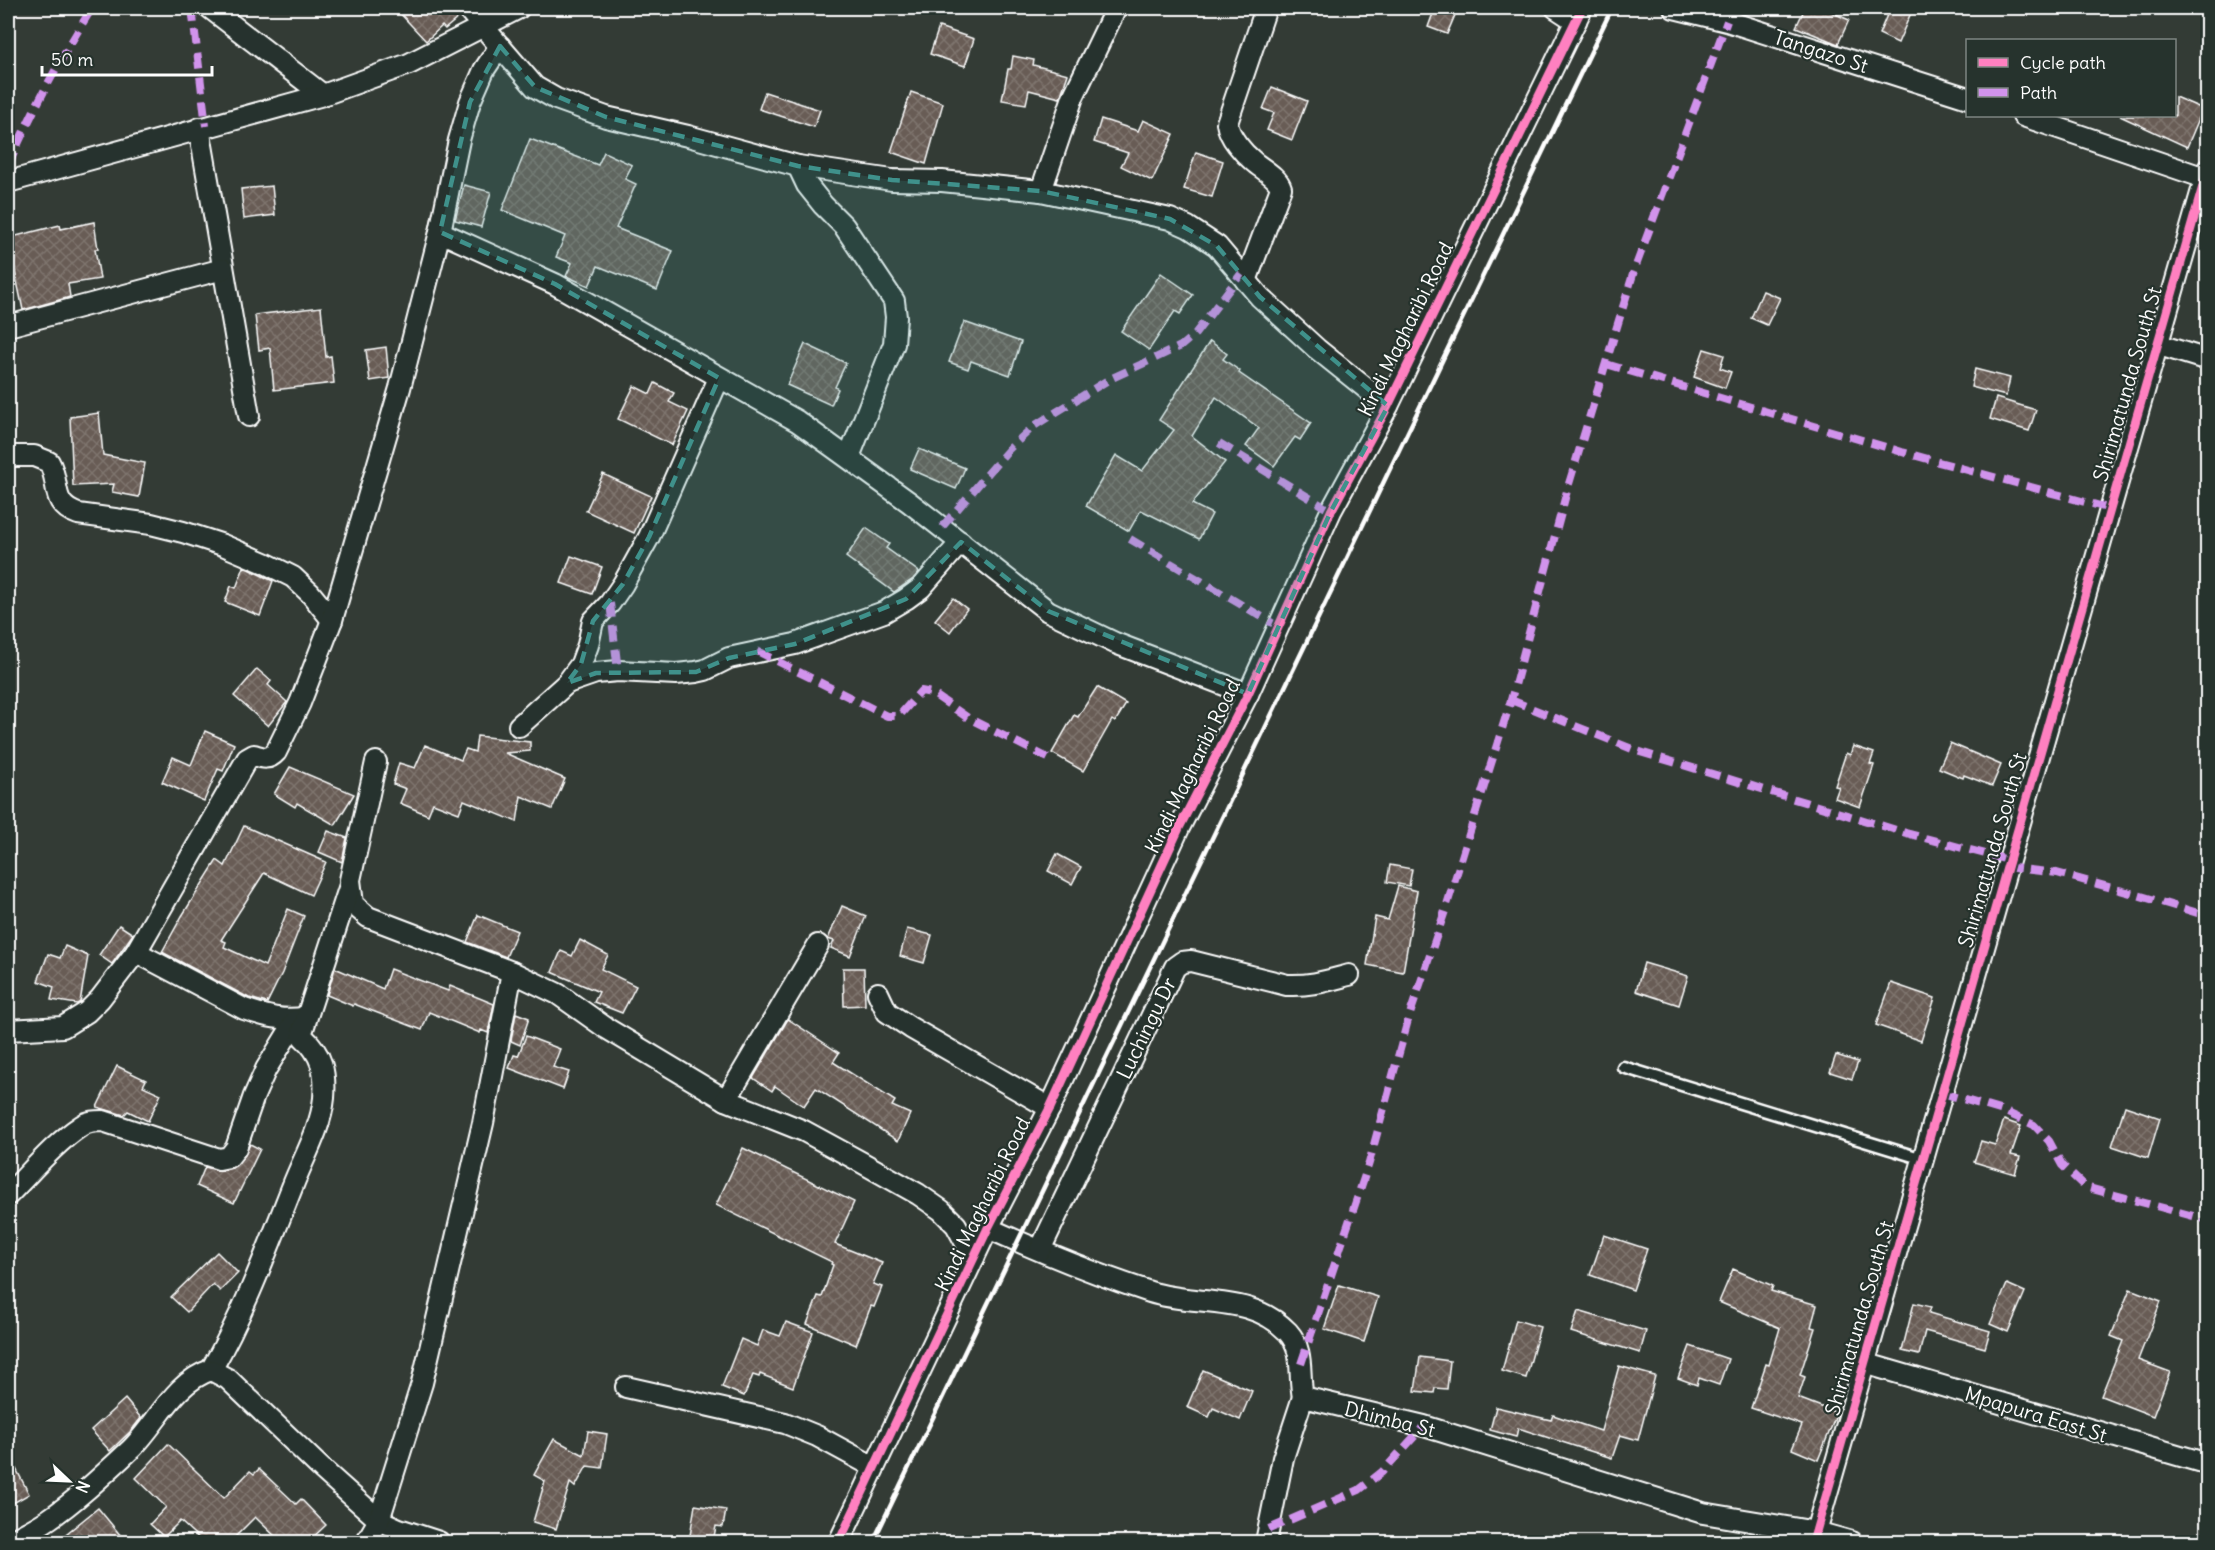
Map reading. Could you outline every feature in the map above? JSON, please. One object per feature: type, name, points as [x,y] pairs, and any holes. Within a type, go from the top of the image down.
[{"type":"street","points":[[210,8],[323,95]]},
{"type":"street","points":[[467,8],[535,87],[566,103],[606,117],[688,136],[798,166],[892,180],[942,181],[1041,191],[1170,219],[1188,227],[1217,246],[1260,297],[1317,350],[1388,406]]},
{"type":"street","points":[[8,182],[323,95],[409,64],[519,8]]},
{"type":"street","points":[[1041,191],[1074,97],[1116,8]]},
{"type":"street","points":[[1246,281],[1281,188],[1276,180],[1251,160],[1229,131],[1227,123],[1266,8]]},
{"type":"street","points":[[1556,8],[1579,14]]},
{"type":"street","name":"Tangazo St","points":[[1674,8],[1727,21],[1966,97]]},
{"type":"street","name":"Kindi Magharibi Road","points":[[839,1542],[988,1228],[1050,1108],[1179,828],[1248,694],[1331,512],[1388,406],[1579,14]]},
{"type":"street","points":[[8,1030],[63,1027],[74,1022],[100,999],[136,952],[247,759],[254,755],[272,757],[276,752],[300,703],[332,620],[400,388],[470,102],[483,70],[500,46]]},
{"type":"street","points":[[2026,117],[2206,173]]},
{"type":"street","points":[[199,128],[249,416]]},
{"type":"street","points":[[798,166],[807,185],[844,226],[894,301],[896,317],[894,344],[849,457]]},
{"type":"street","name":"Shirimatunda South St","points":[[1815,1537],[2005,867],[2111,509],[2206,173]]},
{"type":"street","points":[[440,232],[555,284],[797,421],[849,457],[1048,611],[1115,643],[1248,694]]},
{"type":"street","points":[[8,326],[144,292],[223,269]]},
{"type":"street","points":[[2156,344],[2208,360]]},
{"type":"street","points":[[519,726],[567,683],[581,664],[593,621],[610,603],[623,584],[650,537],[719,378]]},
{"type":"street","points":[[8,456],[34,456],[49,462],[53,469],[60,503],[67,511],[162,527],[223,545],[293,578],[310,593],[332,620]]},
{"type":"street","points":[[567,683],[596,673],[696,672],[729,658],[795,644],[884,612],[906,600],[921,588],[961,542]]},
{"type":"street","points":[[8,1195],[58,1145],[81,1125],[92,1121],[103,1121],[219,1160],[229,1157],[236,1148],[254,1096],[266,1070],[301,1018],[351,883],[376,762]]},
{"type":"street","points":[[351,883],[353,904],[368,917],[512,972],[558,994],[606,1028],[726,1100],[804,1131],[918,1194],[941,1210],[956,1226],[974,1258]]},
{"type":"street","points":[[726,1100],[818,945]]},
{"type":"street","points":[[136,952],[244,1009],[263,1016],[301,1018]]},
{"type":"street","name":"Luchingu Dr","points":[[1040,1251],[1176,967],[1182,962],[1191,961],[1287,985],[1311,985],[1349,975]]},
{"type":"street","points":[[366,1542],[379,1520],[422,1383],[483,1123],[512,972]]},
{"type":"street","points":[[878,993],[887,1012],[1050,1108]]},
{"type":"street","points":[[9,1542],[49,1519],[86,1490],[133,1447],[183,1385],[198,1374],[211,1370],[232,1333],[267,1253],[321,1116],[324,1078],[320,1058],[314,1047],[303,1036],[301,1018]]},
{"type":"street","points":[[988,1228],[1040,1251],[1153,1292],[1188,1299],[1222,1302],[1263,1312],[1289,1333],[1298,1347],[1303,1397],[1283,1458],[1266,1542]]},
{"type":"street","name":"Mpapura East St","points":[[1864,1363],[2208,1464]]},
{"type":"street","points":[[211,1370],[228,1379],[379,1520],[440,1542]]},
{"type":"street","points":[[626,1388],[785,1423],[816,1436],[874,1467]]},
{"type":"street","name":"Dhimba St","points":[[1303,1397],[1424,1426],[1703,1513],[1815,1537],[1852,1542]]},
{"type":"lane","points":[[1623,1067],[1923,1159]]},
{"type":"highlighted area","points":[[500,46],[535,87],[606,117],[798,166],[892,180],[1041,191],[1170,219],[1217,246],[1260,297],[1388,406],[1331,511],[1248,694],[1048,611],[961,542],[906,599],[795,644],[729,658],[696,672],[596,673],[567,683],[581,664],[593,621],[623,584],[649,537],[719,378],[555,284],[440,232],[470,102]]},
{"type":"building","points":[[395,8],[455,8],[459,17],[445,29],[442,26],[426,41]]},
{"type":"building","points":[[1435,8],[1458,8],[1447,34],[1428,27]]},
{"type":"building","points":[[1805,8],[1822,8],[1849,20],[1838,44],[1796,27]]},
{"type":"building","points":[[1890,8],[1913,8],[1898,43],[1879,34]]},
{"type":"building","points":[[939,27],[974,39],[965,66],[930,54]]},
{"type":"building","points":[[1013,56],[1034,60],[1033,65],[1068,74],[1060,98],[1029,90],[1026,104],[1002,100]]},
{"type":"building","points":[[1272,87],[1307,101],[1292,140],[1267,130],[1274,113],[1263,109]]},
{"type":"building","points":[[765,92],[820,110],[814,127],[759,109]]},
{"type":"building","points":[[911,92],[943,103],[926,164],[891,152]]},
{"type":"building","points":[[2176,97],[2203,109],[2187,147],[2122,117],[2176,117]]},
{"type":"building","points":[[1101,119],[1138,131],[1143,120],[1174,134],[1152,181],[1121,166],[1128,153],[1094,142]]},
{"type":"building","points":[[530,139],[598,165],[604,152],[632,165],[625,179],[636,184],[616,228],[673,251],[657,290],[598,266],[589,286],[566,276],[572,263],[556,257],[565,236],[502,210]]},
{"type":"building","points":[[1196,152],[1223,161],[1212,197],[1184,189]]},
{"type":"building","points":[[464,185],[491,192],[481,227],[455,220]]},
{"type":"building","points":[[272,186],[275,215],[244,219],[241,189]]},
{"type":"building","points":[[94,222],[98,249],[95,249],[100,279],[68,284],[70,297],[23,310],[8,238],[60,225],[61,229]]},
{"type":"building","points":[[1161,273],[1193,295],[1180,314],[1175,311],[1149,350],[1121,331]]},
{"type":"building","points":[[1763,291],[1780,298],[1767,325],[1751,318]]},
{"type":"building","points":[[321,307],[326,357],[331,356],[334,383],[274,390],[270,348],[259,350],[255,315]]},
{"type":"building","points":[[964,322],[1021,342],[1010,375],[971,361],[968,369],[949,362]]},
{"type":"building","points":[[1210,341],[1227,354],[1223,359],[1240,371],[1239,373],[1311,423],[1300,440],[1295,437],[1274,466],[1246,446],[1259,428],[1216,397],[1192,436],[1225,462],[1192,504],[1212,514],[1199,539],[1141,510],[1129,531],[1086,506],[1116,455],[1142,471],[1174,430],[1159,420]]},
{"type":"building","points":[[805,344],[846,363],[835,387],[838,389],[831,405],[787,385]]},
{"type":"building","points":[[386,347],[389,378],[370,381],[366,350]]},
{"type":"building","points":[[1704,349],[1724,355],[1720,368],[1731,372],[1725,388],[1694,377]]},
{"type":"building","points":[[1975,369],[2010,378],[2006,396],[1971,387]]},
{"type":"building","points":[[655,383],[674,393],[669,402],[688,411],[672,445],[618,419],[634,386],[650,394]]},
{"type":"building","points":[[1996,398],[2036,410],[2029,431],[1990,419]]},
{"type":"building","points":[[99,413],[103,455],[145,463],[139,497],[112,492],[114,484],[73,486],[70,417]]},
{"type":"building","points":[[919,449],[965,468],[956,489],[910,469]]},
{"type":"building","points":[[603,474],[651,496],[634,533],[586,511]]},
{"type":"building","points":[[866,528],[889,544],[886,548],[919,572],[894,592],[846,557]]},
{"type":"building","points":[[571,556],[602,567],[592,594],[561,583]]},
{"type":"building","points":[[244,567],[273,581],[260,616],[225,602],[231,586],[236,588]]},
{"type":"building","points":[[953,598],[967,609],[950,632],[935,620]]},
{"type":"building","points":[[257,669],[271,681],[268,685],[287,702],[268,726],[234,696]]},
{"type":"building","points":[[1097,687],[1126,704],[1115,722],[1112,720],[1083,771],[1052,753],[1074,715],[1078,717]]},
{"type":"building","points":[[205,731],[234,744],[223,771],[218,769],[204,801],[162,782],[173,757],[191,765]]},
{"type":"building","points":[[477,736],[530,742],[530,751],[505,753],[565,779],[552,809],[521,796],[517,822],[464,800],[459,813],[433,803],[428,815],[400,803],[406,789],[393,784],[399,763],[415,768],[425,745],[461,760],[466,749],[475,752]]},
{"type":"building","points":[[1950,743],[2001,765],[1992,786],[1939,768]]},
{"type":"building","points":[[1853,746],[1874,753],[1870,764],[1874,765],[1860,807],[1835,798],[1839,787],[1835,786],[1846,753],[1850,755]]},
{"type":"building","points":[[290,767],[354,794],[335,825],[297,803],[295,807],[274,794]]},
{"type":"building","points":[[244,826],[326,862],[311,895],[264,873],[221,940],[226,942],[224,947],[265,966],[288,909],[304,916],[282,973],[267,1003],[249,998],[162,952],[217,860],[225,866]]},
{"type":"building","points":[[328,831],[347,838],[342,862],[319,852]]},
{"type":"building","points":[[1057,854],[1081,867],[1072,884],[1048,871]]},
{"type":"building","points":[[1390,865],[1412,869],[1409,886],[1387,882]]},
{"type":"building","points":[[1398,886],[1417,891],[1403,972],[1367,965],[1375,917],[1388,920]]},
{"type":"building","points":[[842,906],[866,916],[850,956],[831,948],[834,941],[828,939]]},
{"type":"building","points":[[478,915],[517,931],[506,957],[467,942]]},
{"type":"building","points":[[119,925],[133,934],[112,964],[99,955]]},
{"type":"building","points":[[907,929],[932,935],[924,963],[900,956]]},
{"type":"building","points":[[580,940],[608,955],[601,969],[636,986],[622,1013],[594,1002],[599,992],[552,972],[561,951],[572,956]]},
{"type":"building","points":[[65,946],[88,956],[80,1002],[77,1004],[51,1000],[54,987],[38,981],[48,954],[60,958]]},
{"type":"building","points":[[1644,963],[1688,976],[1679,1005],[1636,991]]},
{"type":"building","points":[[335,968],[383,989],[390,969],[448,991],[450,986],[494,1004],[488,1033],[481,1030],[480,1033],[429,1012],[422,1030],[327,995]]},
{"type":"building","points":[[843,968],[864,968],[865,1005],[844,1006]]},
{"type":"building","points":[[1891,983],[1935,998],[1921,1041],[1876,1025]]},
{"type":"building","points":[[516,1013],[529,1018],[520,1045],[511,1041]]},
{"type":"building","points":[[788,1019],[839,1053],[833,1062],[895,1101],[892,1106],[910,1114],[898,1141],[816,1088],[804,1106],[775,1086],[772,1091],[753,1078]]},
{"type":"building","points":[[526,1036],[560,1049],[553,1067],[569,1072],[563,1089],[509,1068],[514,1055],[518,1056]]},
{"type":"building","points":[[1836,1055],[1858,1062],[1852,1079],[1830,1072]]},
{"type":"building","points":[[117,1066],[146,1080],[143,1086],[161,1094],[148,1121],[128,1111],[124,1115],[97,1107]]},
{"type":"building","points":[[2125,1106],[2160,1118],[2148,1158],[2112,1146]]},
{"type":"building","points":[[2004,1120],[2021,1126],[2011,1155],[2020,1157],[2015,1174],[1974,1162],[1981,1141],[1995,1145]]},
{"type":"building","points":[[250,1144],[260,1149],[234,1203],[197,1186],[205,1167],[221,1171],[232,1168],[245,1155]]},
{"type":"building","points":[[743,1148],[854,1202],[835,1244],[882,1263],[873,1284],[882,1287],[874,1307],[871,1306],[856,1345],[807,1324],[818,1296],[822,1297],[832,1262],[716,1205]]},
{"type":"building","points":[[1604,1235],[1647,1249],[1633,1290],[1590,1275]]},
{"type":"building","points":[[217,1252],[238,1273],[220,1291],[213,1284],[187,1312],[171,1297]]},
{"type":"building","points":[[1733,1269],[1773,1286],[1771,1291],[1817,1305],[1811,1327],[1815,1328],[1800,1375],[1805,1377],[1798,1398],[1837,1413],[1818,1460],[1792,1449],[1802,1425],[1751,1408],[1766,1364],[1769,1365],[1780,1328],[1719,1302]]},
{"type":"building","points":[[2007,1284],[2025,1292],[2008,1332],[1990,1324]]},
{"type":"building","points":[[1339,1285],[1378,1297],[1364,1342],[1324,1329]]},
{"type":"building","points":[[2130,1289],[2161,1301],[2138,1360],[2170,1372],[2153,1416],[2101,1396],[2123,1341],[2111,1336]]},
{"type":"building","points":[[1914,1303],[1931,1307],[1929,1313],[1990,1331],[1985,1348],[1925,1331],[1919,1355],[1902,1351]]},
{"type":"building","points":[[1578,1311],[1646,1331],[1640,1353],[1571,1332]]},
{"type":"building","points":[[1516,1320],[1540,1327],[1526,1378],[1502,1371]]},
{"type":"building","points":[[786,1322],[813,1332],[793,1387],[760,1374],[759,1377],[753,1375],[744,1396],[722,1387],[741,1339],[757,1346],[763,1330],[780,1336]]},
{"type":"building","points":[[1690,1346],[1728,1359],[1719,1385],[1699,1378],[1697,1385],[1678,1378]]},
{"type":"building","points":[[1420,1357],[1450,1361],[1447,1389],[1435,1388],[1434,1393],[1415,1391]]},
{"type":"building","points":[[1619,1366],[1655,1376],[1638,1440],[1620,1435],[1612,1458],[1518,1428],[1516,1437],[1490,1430],[1496,1407],[1551,1420],[1553,1415],[1601,1431]]},
{"type":"building","points":[[1203,1370],[1252,1391],[1240,1420],[1213,1408],[1209,1417],[1187,1407]]},
{"type":"building","points":[[125,1399],[141,1418],[110,1451],[91,1430]]},
{"type":"building","points":[[588,1431],[607,1434],[602,1468],[587,1466],[575,1487],[570,1483],[556,1529],[533,1522],[545,1481],[534,1475],[554,1439],[584,1455]]},
{"type":"building","points":[[168,1444],[224,1498],[250,1471],[254,1474],[259,1469],[296,1504],[301,1499],[326,1525],[308,1542],[281,1542],[255,1517],[230,1542],[203,1542],[180,1521],[164,1537],[150,1524],[166,1507],[136,1478]]},
{"type":"building","points":[[8,1453],[29,1494],[8,1506]]},
{"type":"building","points":[[695,1505],[726,1510],[723,1527],[716,1526],[713,1542],[689,1542]]},
{"type":"building","points":[[98,1508],[126,1542],[56,1542]]},
{"type":"railway","points":[[873,1542],[1612,8]]},
{"type":"marked path","points":[[8,166],[47,86],[92,8]]},
{"type":"marked path","points":[[192,8],[206,126]]},
{"type":"marked path","points":[[1301,1364],[1369,1163],[1408,1020],[1446,908],[1511,700],[1568,487],[1634,271],[1727,21]]},
{"type":"marked path","points":[[942,527],[1009,449],[1034,426],[1108,380],[1181,346],[1195,334],[1241,274]]},
{"type":"marked path","points":[[1606,364],[1902,452],[2111,509]]},
{"type":"marked path","points":[[1219,443],[1331,511]]},
{"type":"marked path","points":[[1130,539],[1279,627]]},
{"type":"marked path","points":[[610,603],[618,671]]},
{"type":"marked path","points":[[757,651],[887,716],[899,716],[921,691],[932,693],[968,718],[1048,758]]},
{"type":"marked path","points":[[1511,700],[1637,751],[1906,833],[2008,860]]},
{"type":"marked path","points":[[2005,867],[2057,873],[2208,916]]},
{"type":"marked path","points":[[1942,1093],[2003,1111],[2034,1125],[2049,1141],[2062,1165],[2085,1187],[2208,1220]]},
{"type":"marked path","points":[[1269,1529],[1359,1490],[1382,1472],[1424,1426]]},
{"type":"cycle path","points":[[839,1542],[988,1228],[1050,1108],[1179,828],[1248,694],[1331,511],[1388,406],[1582,8]]},
{"type":"cycle path","points":[[1813,1542],[2208,169]]}]
